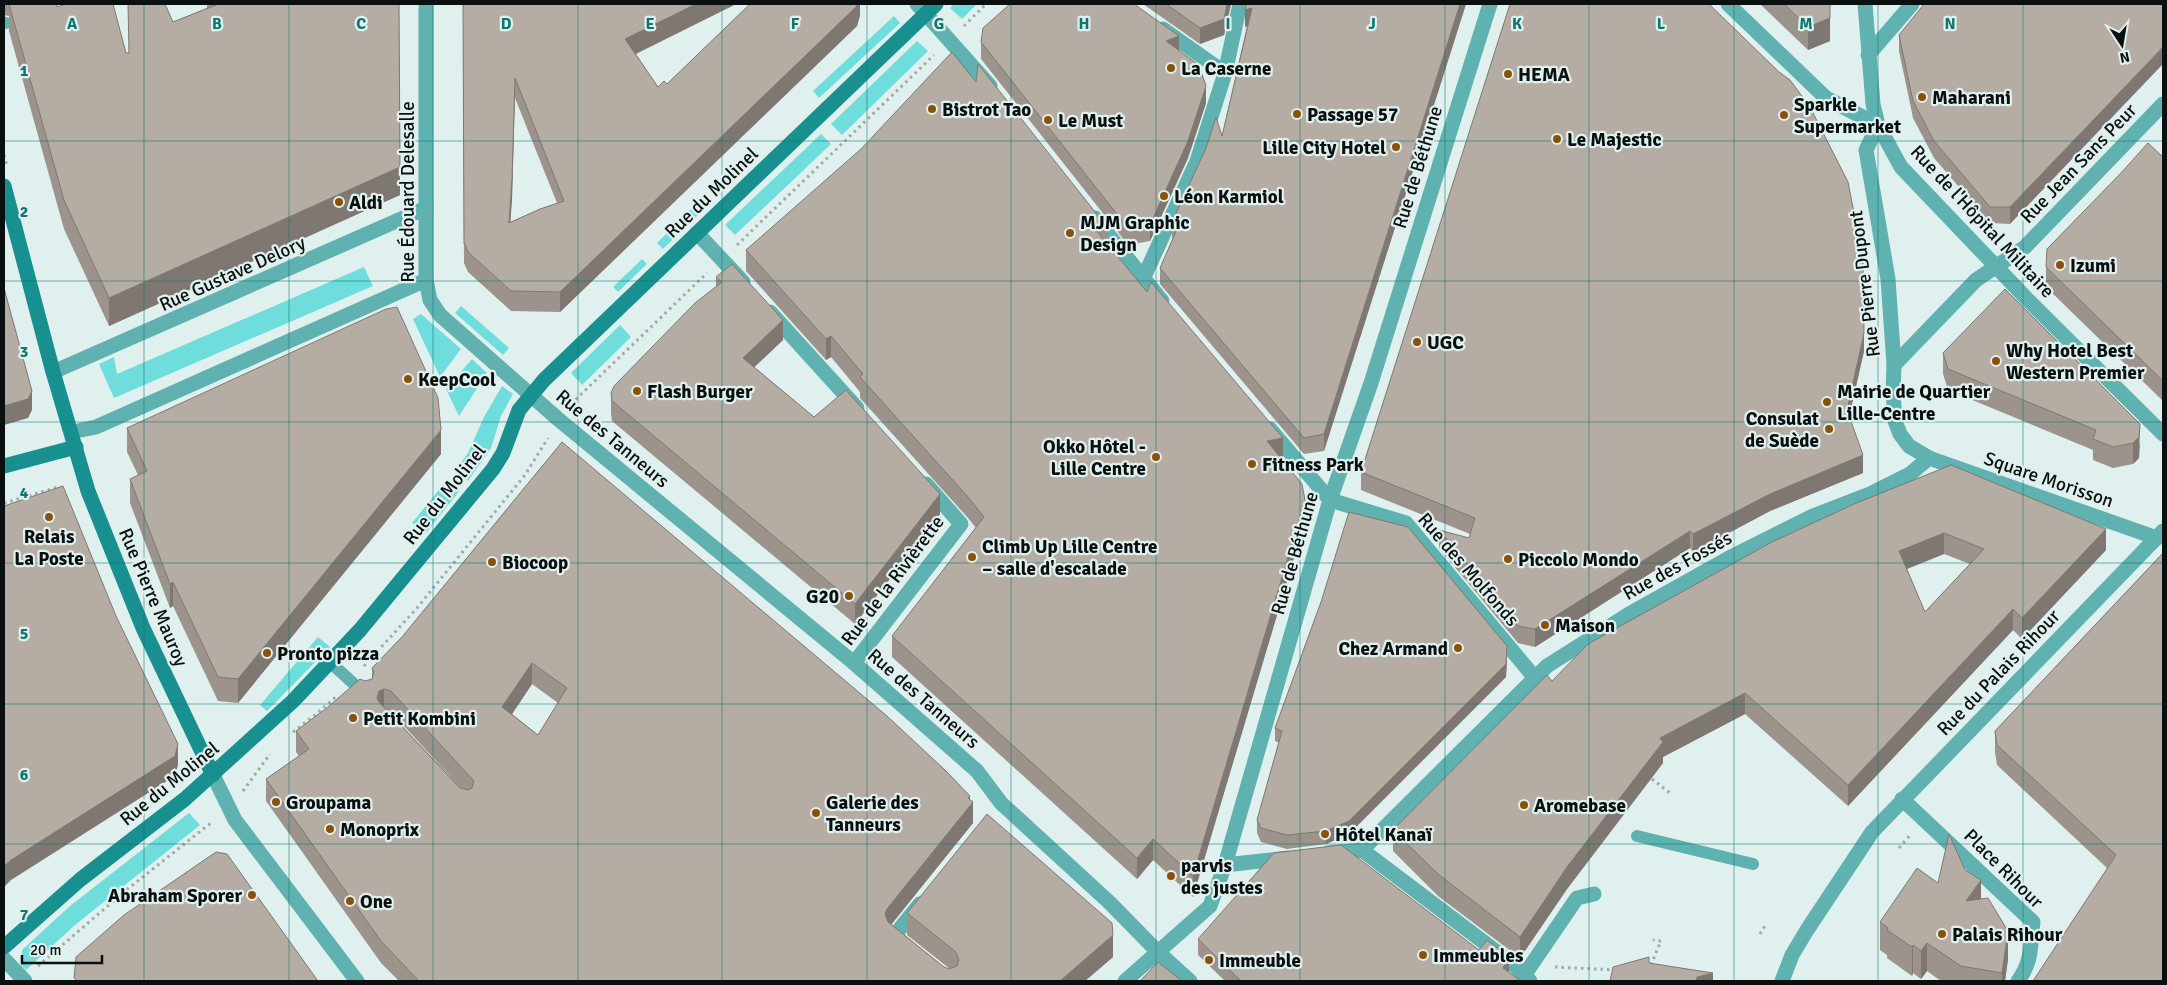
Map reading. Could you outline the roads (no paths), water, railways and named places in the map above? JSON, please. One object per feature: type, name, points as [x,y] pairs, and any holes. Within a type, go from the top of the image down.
[{"type":"street","name":"Rue Édouard Delesalle","points":[[426,4],[426,280],[430,300],[440,315],[530,395]]},
{"type":"street","points":[[1143,279],[1198,161],[1225,73],[1240,4]]},
{"type":"street","name":"Rue de Béthune","points":[[1125,981],[1210,906],[1225,865],[1330,500],[1371,383],[1490,4]]},
{"type":"street","points":[[1728,4],[1826,98],[1878,125]]},
{"type":"street","name":"Rue de l'Hôpital Militaire","points":[[1865,4],[1868,54],[1878,125],[1893,154],[1908,176],[2163,434]]},
{"type":"street","points":[[1868,54],[1912,4]]},
{"type":"street","points":[[926,7],[950,40],[1000,98]]},
{"type":"street","name":"Rue du Molinel","points":[[4,947],[50,904],[186,800],[294,701],[331,663],[496,465],[503,453],[514,417],[530,395],[926,7]]},
{"type":"street","points":[[1149,20],[1225,73]]},
{"type":"street","name":"Rue Jean Sans Peur","points":[[1996,266],[2025,247],[2163,104]]},
{"type":"street","name":"Rue Pierre Dupont","points":[[1878,125],[1866,150],[1888,279],[1894,365],[1895,421],[1900,434],[1908,446],[1928,458]]},
{"type":"street","name":"Rue Pierre Mauroy","points":[[4,186],[53,372],[88,490],[143,628],[236,820],[357,981]]},
{"type":"street","points":[[1083,204],[1169,310]]},
{"type":"street","name":"Rue Gustave Delory","points":[[53,372],[426,208]]},
{"type":"street","points":[[697,233],[868,421]]},
{"type":"street","points":[[1894,365],[1976,280],[1996,266]]},
{"type":"street","points":[[81,430],[96,427],[426,280]]},
{"type":"street","name":"Rue des Tanneurs","points":[[530,395],[854,663],[977,771],[1000,803],[1110,903],[1158,952],[1190,981]]},
{"type":"street","points":[[1259,416],[1330,500]]},
{"type":"street","points":[[4,466],[76,447]]},
{"type":"street","name":"Square Morisson","points":[[1928,458],[2160,534]]},
{"type":"street","name":"Rue des Fossés","points":[[1362,850],[1547,666],[1629,614],[1730,558],[1813,516],[1870,494],[1910,474],[1928,458]]},
{"type":"street","name":"Rue de la Rivièrette","points":[[854,663],[964,521],[915,472]]},
{"type":"street","name":"Rue des Molfonds","points":[[1330,500],[1406,523],[1535,678]]},
{"type":"street","name":"Rue du Palais Rihour","points":[[1782,981],[1792,955],[1864,842],[1902,799],[2160,534]]},
{"type":"street","name":"Place Rihour","points":[[1902,799],[2033,922],[2030,958],[2027,968],[2018,981]]},
{"type":"street","points":[[989,818],[1000,803]]},
{"type":"street","points":[[1225,865],[1362,850],[1512,964],[1527,978],[1577,898],[1594,894]]},
{"type":"street","points":[[915,953],[894,936],[929,892]]},
{"type":"street","points":[[4,960],[25,981]]},
{"type":"lane","points":[[331,663],[366,695]]},
{"type":"lane","points":[[1637,836],[1753,864]]},
{"type":"place","name":"La Caserne","points":[[1171,68]]},
{"type":"place","name":"HEMA","points":[[1508,74]]},
{"type":"place","name":"Maharani","points":[[1922,97]]},
{"type":"place","name":"Bistrot Tao","points":[[932,109]]},
{"type":"place","name":"Passage 57","points":[[1297,114]]},
{"type":"place","name":"Sparkle Supermarket","points":[[1784,115]]},
{"type":"place","name":"Le Must","points":[[1048,120]]},
{"type":"place","name":"Le Majestic","points":[[1557,139]]},
{"type":"place","name":"Lille City Hotel","points":[[1396,147]]},
{"type":"place","name":"Léon Karmiol","points":[[1164,196]]},
{"type":"place","name":"Aldi","points":[[339,202]]},
{"type":"place","name":"MJM Graphic Design","points":[[1070,233]]},
{"type":"place","name":"Izumi","points":[[2060,265]]},
{"type":"place","name":"UGC","points":[[1417,342]]},
{"type":"place","name":"Why Hotel Best Western Premier","points":[[1996,361]]},
{"type":"place","name":"KeepCool","points":[[408,379]]},
{"type":"place","name":"Flash Burger","points":[[637,391]]},
{"type":"place","name":"Mairie de Quartier Lille-Centre","points":[[1827,402]]},
{"type":"place","name":"Consulat de Suède","points":[[1829,429]]},
{"type":"place","name":"Okko Hôtel - Lille Centre","points":[[1156,457]]},
{"type":"place","name":"Fitness Park","points":[[1252,464]]},
{"type":"place","name":"Relais La Poste","points":[[49,517]]},
{"type":"place","name":"Climb Up Lille Centre – salle d'escalade","points":[[972,557]]},
{"type":"place","name":"Piccolo Mondo","points":[[1508,559]]},
{"type":"place","name":"Biocoop","points":[[492,562]]},
{"type":"place","name":"G20","points":[[849,596]]},
{"type":"place","name":"Maison","points":[[1545,625]]},
{"type":"place","name":"Chez Armand","points":[[1458,648]]},
{"type":"place","name":"Pronto pizza","points":[[267,653]]},
{"type":"place","name":"Petit Kombini","points":[[353,718]]},
{"type":"place","name":"Groupama","points":[[276,802]]},
{"type":"place","name":"Aromebase","points":[[1524,805]]},
{"type":"place","name":"Galerie des Tanneurs","points":[[816,813]]},
{"type":"place","name":"Monoprix","points":[[330,829]]},
{"type":"place","name":"Hôtel Kanaï","points":[[1325,834]]},
{"type":"place","name":"parvis des justes","points":[[1171,876]]},
{"type":"place","name":"Abraham Sporer","points":[[252,895]]},
{"type":"place","name":"One","points":[[350,901]]},
{"type":"place","name":"Palais Rihour","points":[[1942,934]]},
{"type":"place","name":"Immeubles","points":[[1423,955]]},
{"type":"place","name":"Immeuble","points":[[1209,960]]}]
